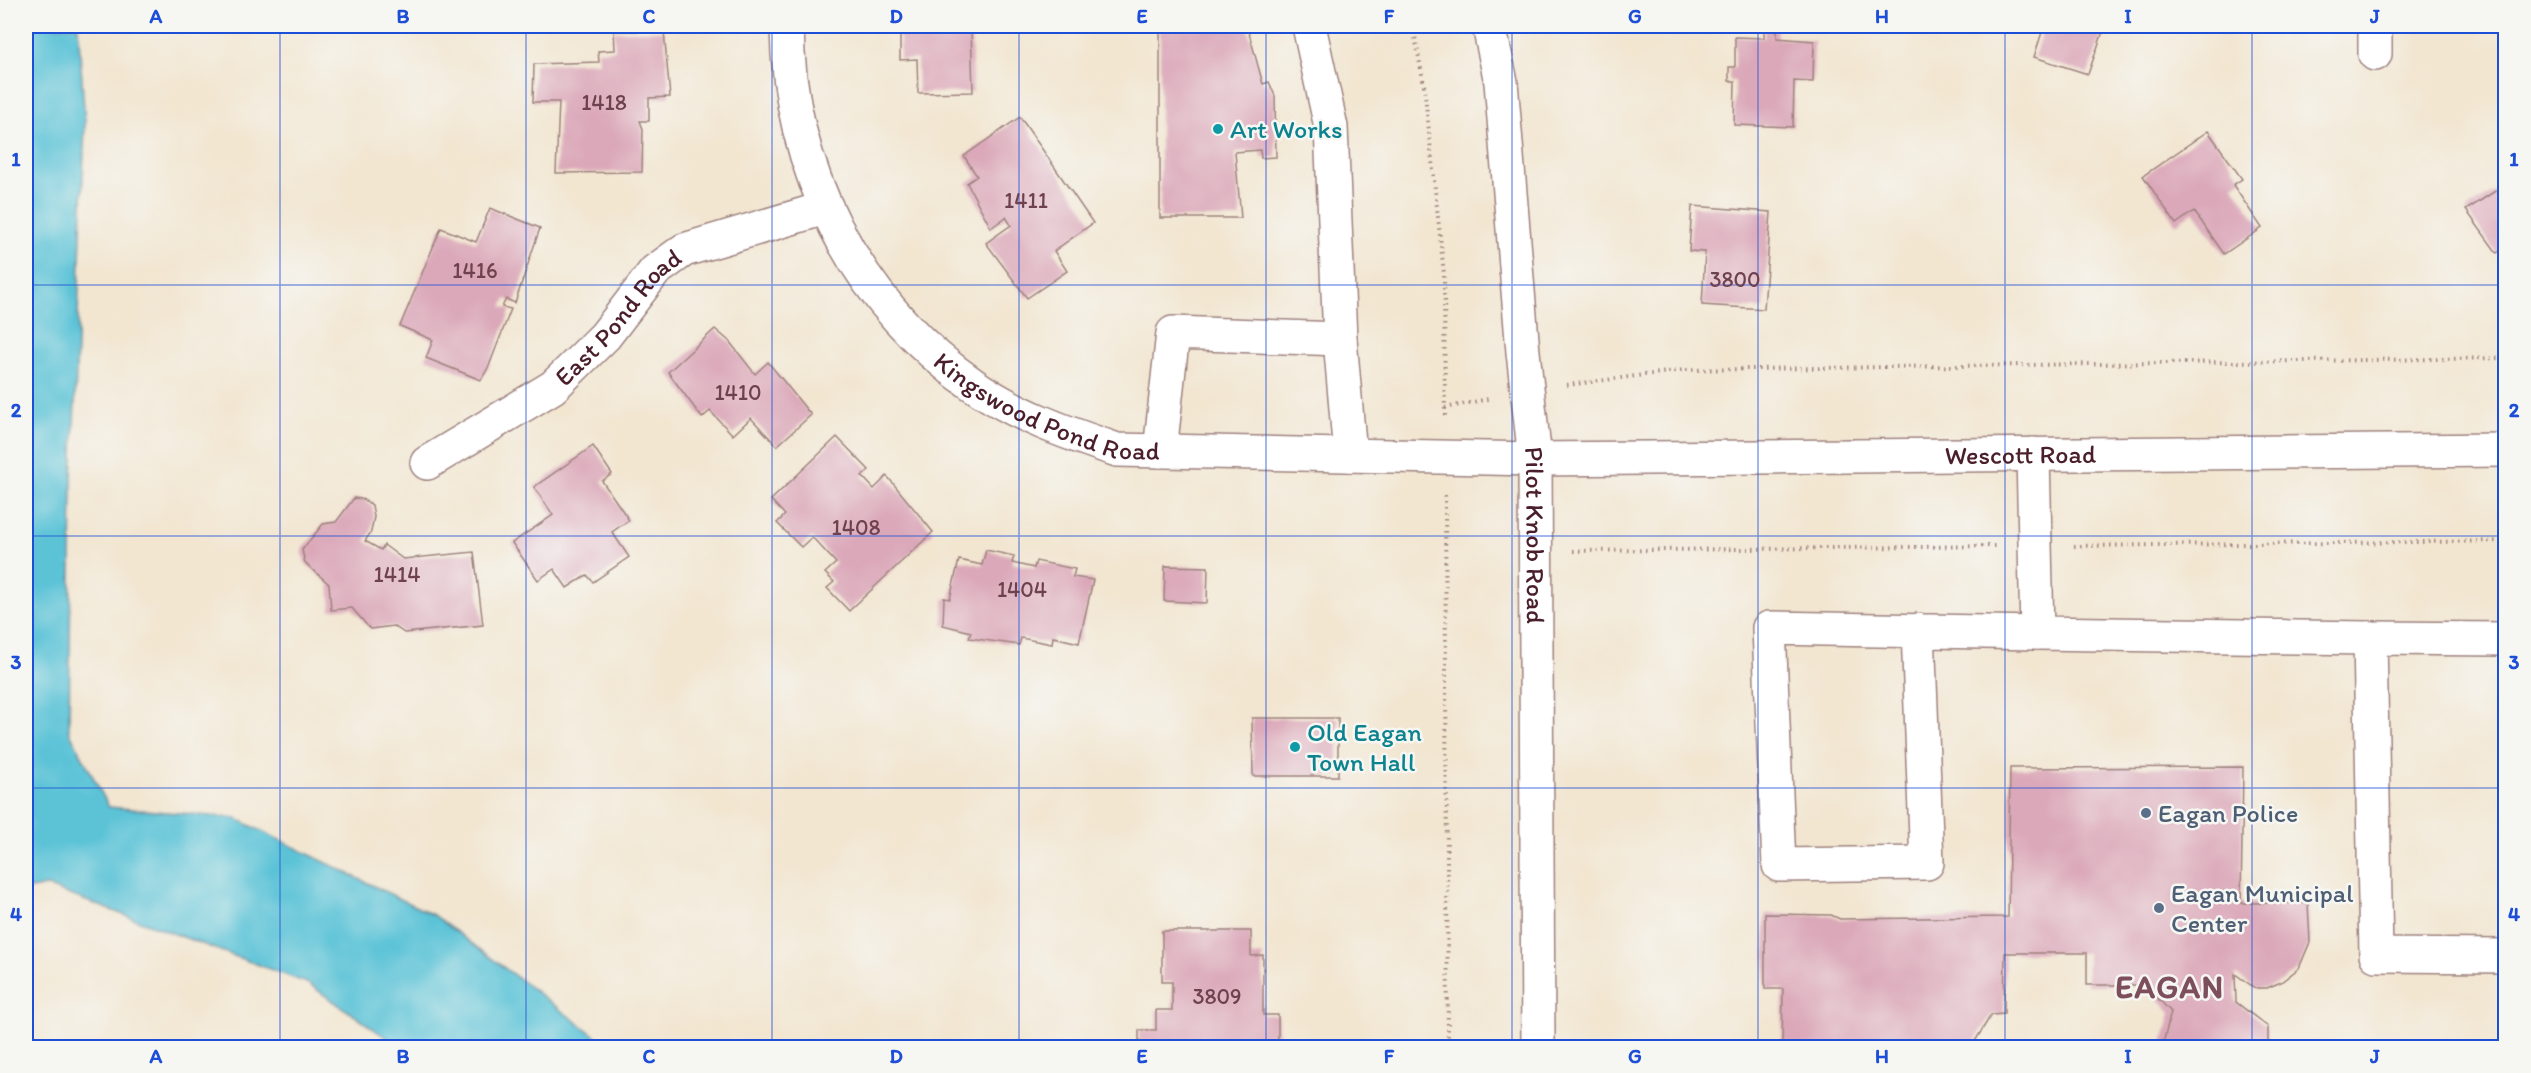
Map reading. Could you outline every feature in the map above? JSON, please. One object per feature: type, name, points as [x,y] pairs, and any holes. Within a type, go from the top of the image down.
[{"type":"street","name":"Kingswood Pond Road","points":[[787,26],[790,77],[797,122],[809,167],[825,208],[871,286],[900,321],[931,353],[974,385],[1019,411],[1066,433],[1117,450],[1535,459]]},
{"type":"street","points":[[1309,26],[1331,128],[1340,339],[1350,455]]},
{"type":"street","name":"Pilot Knob Road","points":[[1489,26],[1501,82],[1535,459],[1538,1047]]},
{"type":"street","name":"East Pond Road","points":[[427,463],[553,387],[605,336],[656,271],[684,250],[825,208]]},
{"type":"street","points":[[1160,451],[1173,333],[1340,339]]},
{"type":"street","name":"Wescott Road","points":[[1535,459],[2505,450]]},
{"type":"street","points":[[2033,454],[2037,633]]},
{"type":"street","points":[[1918,630],[1927,863],[1779,865],[1769,628],[1918,630],[2037,633],[2370,638],[2505,639]]},
{"type":"street","points":[[2370,638],[2376,955],[2505,956]]},
{"type":"path","points":[[1413,26],[1424,85],[1444,274],[1448,1047]]},
{"type":"path","points":[[1445,408],[1527,390],[1683,370],[2505,358]]},
{"type":"water","points":[[26,26],[78,26],[85,122],[72,482],[69,731],[109,807],[235,818],[435,916],[610,1047],[400,1047],[307,983],[46,886],[26,890]]},
{"type":"building","points":[[916,26],[971,26],[973,92],[918,93],[917,59],[900,60],[900,35],[917,34]]},
{"type":"building","name":"Art Works","points":[[1160,26],[1247,26],[1263,84],[1269,82],[1275,96],[1276,157],[1261,158],[1260,150],[1235,152],[1241,218],[1160,218]]},
{"type":"building","points":[[2044,26],[2105,26],[2088,74],[2034,57]]},
{"type":"building","points":[[1764,28],[1777,28],[1777,38],[1814,41],[1813,82],[1794,81],[1793,127],[1734,125],[1735,81],[1729,81],[1729,67],[1735,67],[1735,37],[1764,38]]},
{"type":"building","points":[[614,31],[664,31],[670,97],[649,98],[649,121],[640,121],[643,129],[642,172],[556,173],[559,102],[533,102],[534,64],[599,62],[598,51],[615,50]]},
{"type":"building","points":[[1020,117],[1093,223],[1054,251],[1067,271],[1027,298],[986,243],[1011,225],[1006,217],[991,228],[967,183],[977,176],[964,156]]},
{"type":"building","points":[[2208,131],[2242,179],[2233,185],[2262,228],[2224,254],[2194,211],[2176,224],[2143,176]]},
{"type":"building","points":[[2506,184],[2506,246],[2497,253],[2466,210]]},
{"type":"building","points":[[1692,206],[1771,212],[1764,309],[1702,305],[1705,252],[1689,251]]},
{"type":"building","points":[[490,208],[540,228],[515,303],[506,299],[502,307],[511,309],[489,366],[481,380],[426,358],[433,340],[400,326],[441,228],[476,242]]},
{"type":"building","points":[[715,329],[729,341],[755,374],[768,362],[811,415],[777,446],[751,418],[733,435],[710,411],[702,418],[668,372]]},
{"type":"building","points":[[837,437],[869,470],[862,476],[874,489],[887,476],[933,532],[849,611],[827,588],[834,582],[825,573],[836,563],[812,537],[801,547],[777,523],[785,515],[771,500]]},
{"type":"building","points":[[593,446],[612,474],[602,481],[629,520],[612,532],[629,557],[593,582],[587,575],[567,588],[554,569],[538,580],[512,543],[553,515],[534,487]]},
{"type":"building","points":[[354,498],[362,499],[372,505],[374,517],[371,532],[365,541],[381,550],[384,545],[403,559],[474,552],[483,625],[404,633],[394,626],[370,629],[352,608],[331,610],[329,584],[305,563],[302,550],[323,524],[336,522]]},
{"type":"building","points":[[986,550],[1014,556],[1012,563],[1034,568],[1036,561],[1075,569],[1073,577],[1093,580],[1079,643],[1053,637],[1052,644],[1021,638],[1019,645],[969,638],[971,632],[943,625],[944,598],[950,599],[959,560],[982,565]]},
{"type":"building","points":[[1165,566],[1208,567],[1207,603],[1164,601]]},
{"type":"building","name":"Old Eagan Town Hall","points":[[1252,718],[1338,718],[1338,776],[1253,776]]},
{"type":"building","name":"Eagan Municipal Center","points":[[2243,767],[2241,903],[2308,903],[2310,942],[2299,968],[2281,982],[2267,988],[2255,988],[2235,974],[2236,1002],[2268,1027],[2268,1048],[2162,1048],[2171,1012],[2145,985],[2087,985],[2087,953],[2005,953],[2004,1014],[1991,1015],[1971,1048],[1782,1048],[1783,989],[1765,989],[1765,914],[1831,915],[1840,919],[2008,917],[2010,768]]},
{"type":"building","points":[[1162,931],[1251,931],[1251,956],[1263,955],[1263,1015],[1278,1015],[1278,1048],[1139,1048],[1139,1030],[1156,1030],[1156,1010],[1172,1010],[1172,982],[1162,982]]},
{"type":"place","name":"Art Works","points":[[1218,129]]},
{"type":"place","name":"Old Eagan Town Hall","points":[[1295,747]]},
{"type":"place","name":"Eagan Police","points":[[2146,813]]},
{"type":"place","name":"Eagan Municipal Center","points":[[2159,908]]},
{"type":"district","name":"EAGAN","points":[[2170,987]]}]
